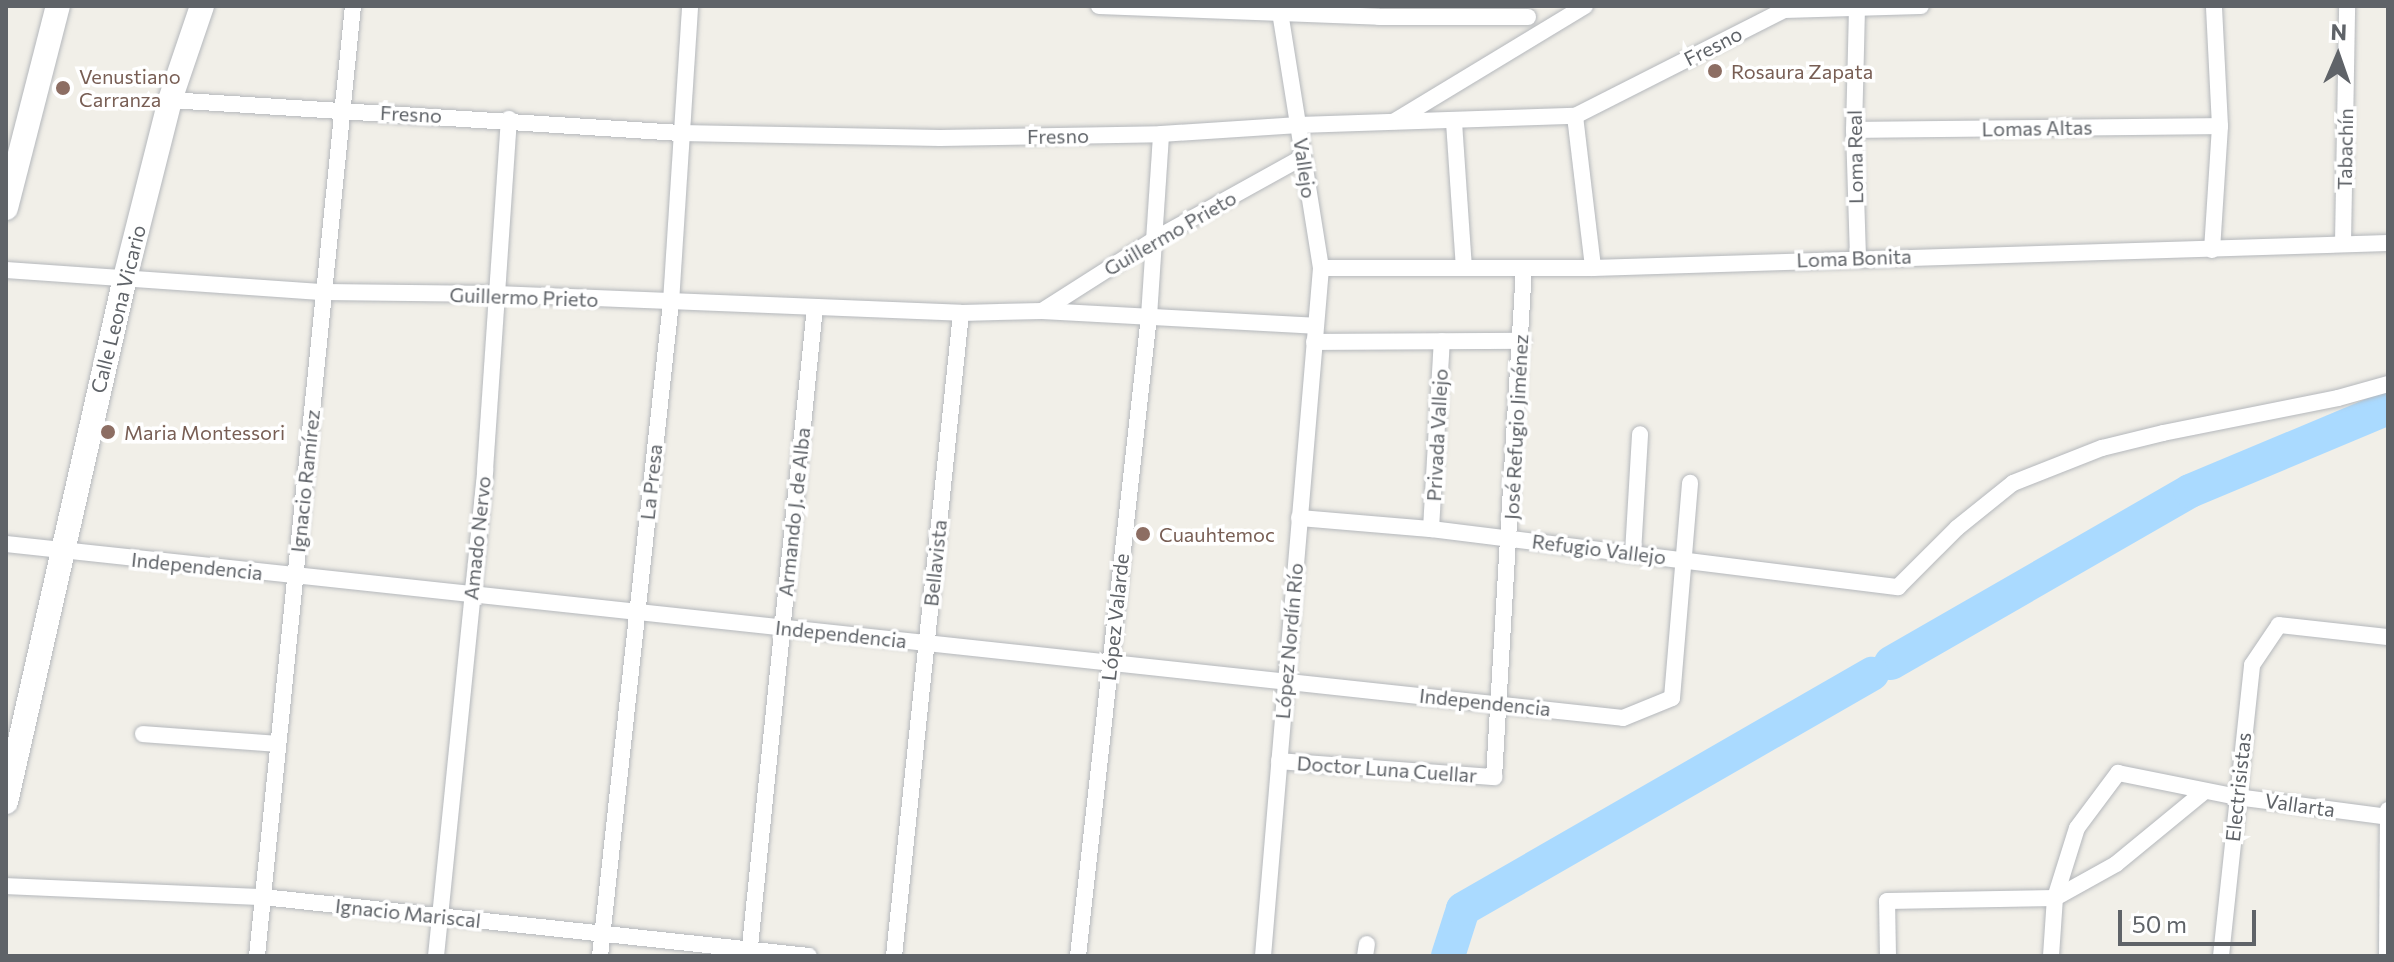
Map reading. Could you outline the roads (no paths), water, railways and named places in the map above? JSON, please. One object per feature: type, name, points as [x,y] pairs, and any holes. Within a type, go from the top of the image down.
[{"type":"main road","points":[[6,208],[58,6]]},
{"type":"main road","name":"Calle Leona Vicario","points":[[6,802],[125,278],[170,100],[202,6]]},
{"type":"street","name":"Ignacio Ramírez","points":[[257,956],[353,6]]},
{"type":"street","name":"La Presa","points":[[600,956],[671,302],[690,6]]},
{"type":"street","points":[[1099,6],[1279,8],[1379,17],[1528,12],[1528,43]]},
{"type":"street","points":[[1392,122],[1585,6]]},
{"type":"street","name":"Fresno","points":[[170,100],[509,119],[680,133],[940,138],[1161,134],[1299,125],[1575,116],[1784,10],[1921,6]]},
{"type":"street","points":[[2212,250],[2220,126],[2214,6]]},
{"type":"street","name":"Tabachín","points":[[2343,243],[2347,6]]},
{"type":"street","name":"Vallejo","points":[[1279,8],[1321,268],[1315,334]]},
{"type":"street","name":"Loma Real","points":[[1857,8],[1854,130],[1858,258]]},
{"type":"street","points":[[1575,116],[1593,268]]},
{"type":"street","name":"Amado Nervo","points":[[436,956],[485,470],[509,119]]},
{"type":"street","points":[[1454,122],[1464,268]]},
{"type":"street","name":"Lomas Altas","points":[[1854,130],[2220,126]]},
{"type":"street","name":"López Valarde","points":[[1078,956],[1149,316],[1161,134]]},
{"type":"street","name":"Guillermo Prieto","points":[[1042,311],[1155,239],[1301,158]]},
{"type":"street","name":"Loma Bonita","points":[[1321,268],[1593,268],[2388,243]]},
{"type":"street","name":"José Refugio Jiménez","points":[[1494,777],[1524,268]]},
{"type":"street","name":"Guillermo Prieto","points":[[6,270],[324,292],[496,294],[961,313],[1042,311],[1149,316],[1315,334],[1442,341],[1522,341]]},
{"type":"street","name":"Armando J. de Alba","points":[[750,953],[815,307]]},
{"type":"street","name":"Bellavista","points":[[894,956],[961,313]]},
{"type":"street","name":"López Nordín Río","points":[[1263,956],[1315,334]]},
{"type":"street","name":"Privada Vallejo","points":[[1431,529],[1442,341]]},
{"type":"street","name":"Refugio Vallejo","points":[[1299,518],[1510,538],[1898,587],[1957,528],[2013,483],[2102,448],[2338,398],[2388,384]]},
{"type":"street","points":[[1633,553],[1640,434]]},
{"type":"street","points":[[1684,559],[1690,483]]},
{"type":"street","name":"Independencia","points":[[6,544],[1623,718],[1672,698],[1684,559]]},
{"type":"street","name":"Electrisistas","points":[[2221,956],[2252,665],[2279,625],[2388,637]]},
{"type":"street","points":[[143,734],[278,744]]},
{"type":"street","name":"Doctor Luna Cuellar","points":[[1279,761],[1494,777]]},
{"type":"street","name":"Vallarta","points":[[2055,898],[2077,828],[2118,773],[2237,797],[2388,817]]},
{"type":"street","points":[[1888,956],[1887,901],[2055,898],[2116,864],[2205,791]]},
{"type":"street","points":[[2387,956],[2388,809]]},
{"type":"street","name":"Ignacio Mariscal","points":[[6,886],[263,897],[750,953],[809,956]]},
{"type":"street","points":[[2051,956],[2055,898]]},
{"type":"waterway","points":[[1891,663],[2190,491],[2388,408]]},
{"type":"waterway","points":[[1448,956],[1463,909],[1872,674]]},
{"type":"place","name":"Rosaura Zapata","points":[[1715,71]]},
{"type":"place","name":"Venustiano Carranza","points":[[63,88]]},
{"type":"place","name":"Maria Montessori","points":[[108,432]]},
{"type":"place","name":"Cuauhtemoc","points":[[1143,534]]}]
